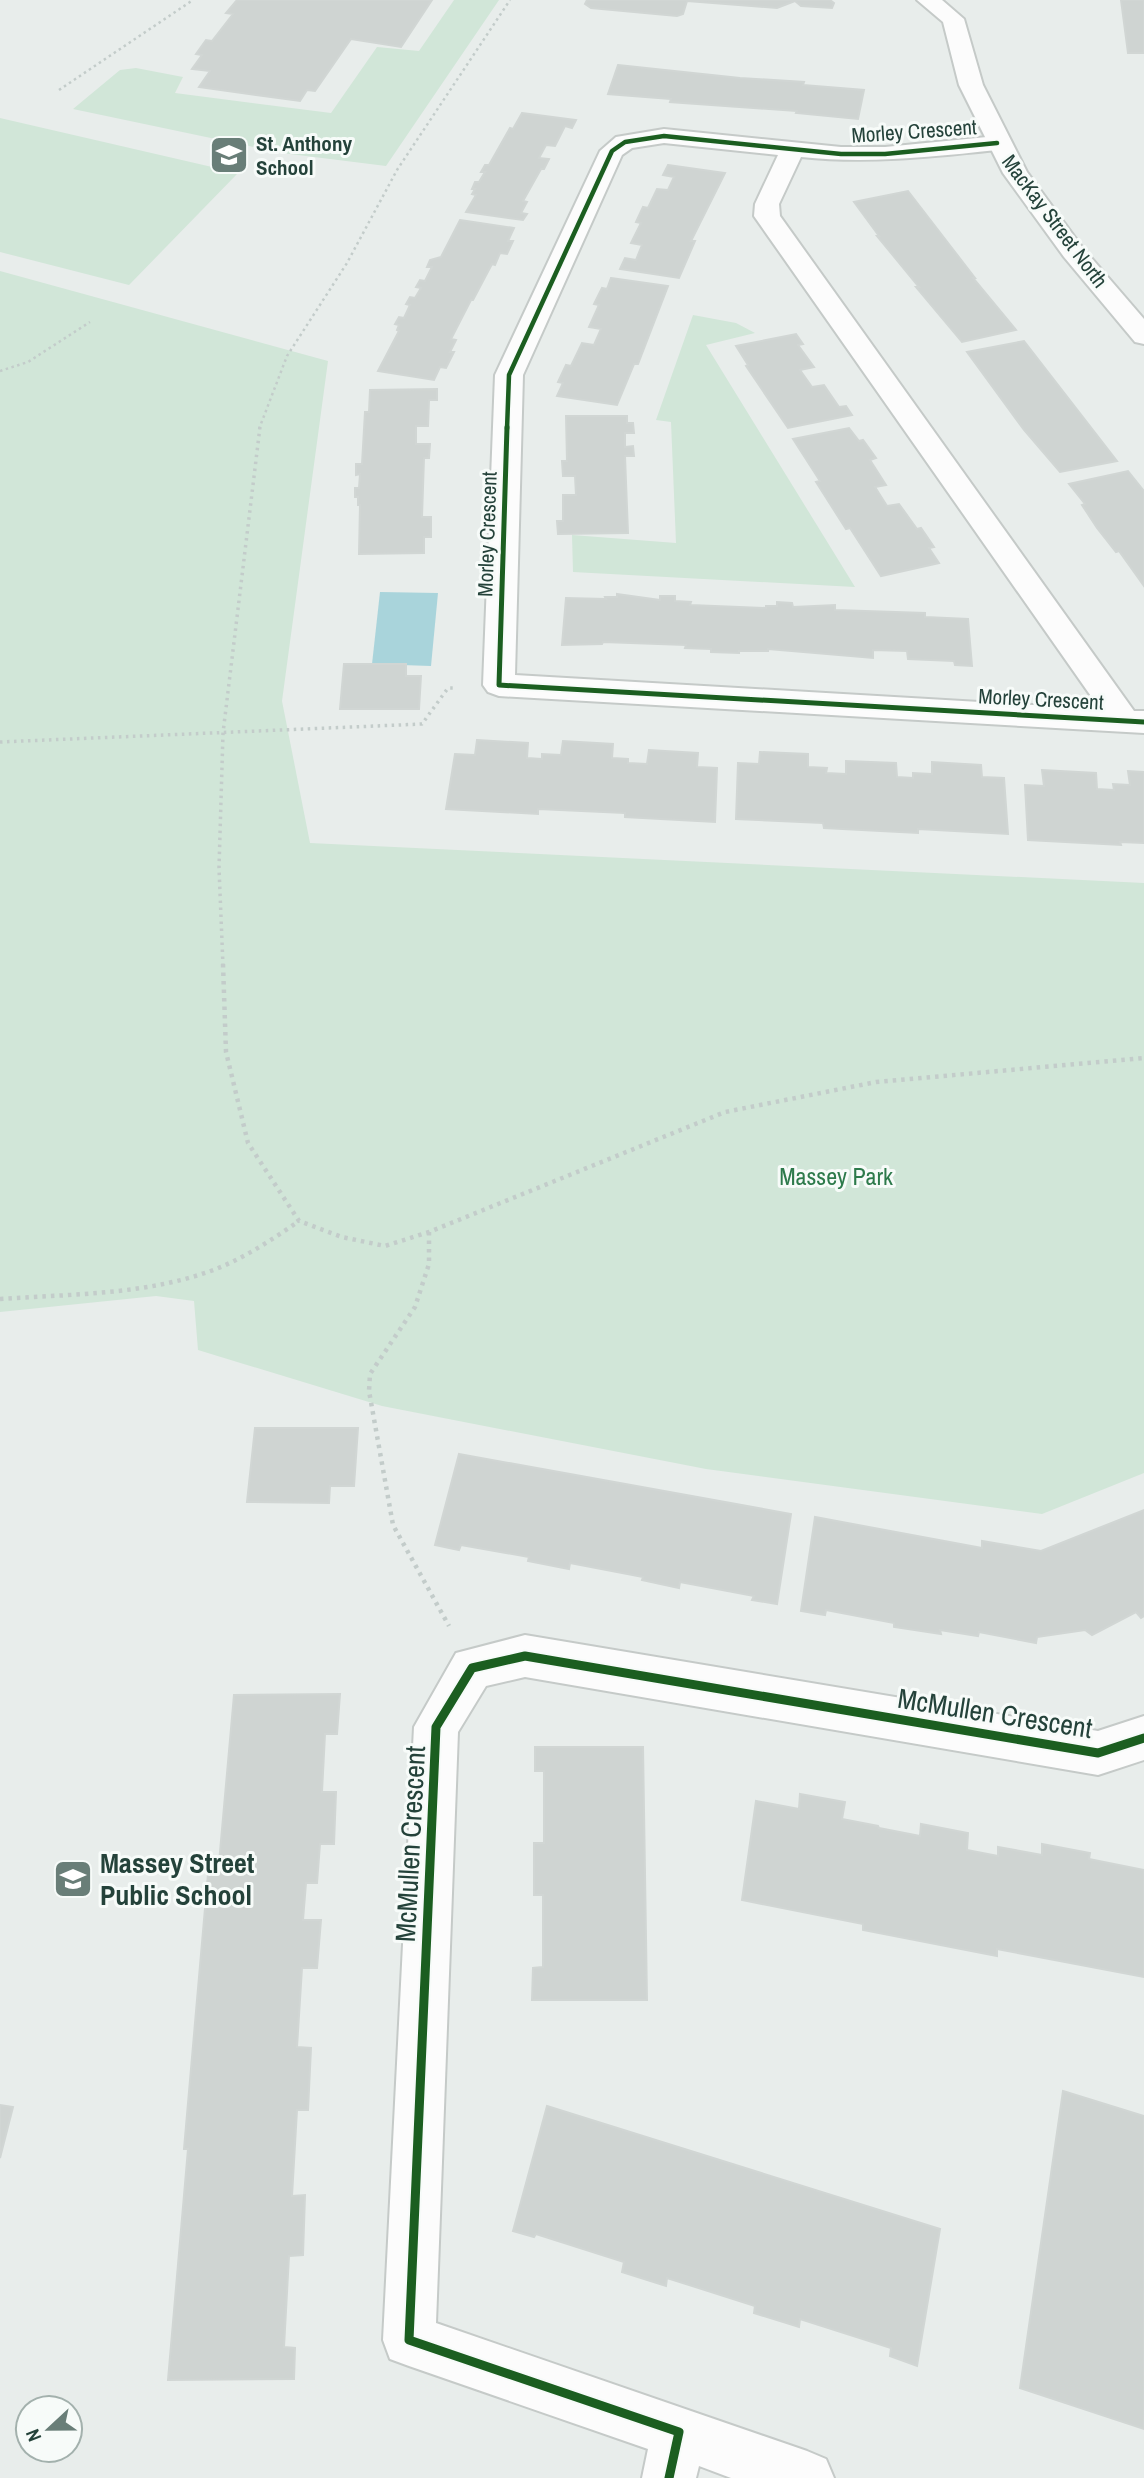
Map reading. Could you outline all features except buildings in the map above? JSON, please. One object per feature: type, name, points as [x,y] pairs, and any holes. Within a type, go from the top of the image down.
[{"type":"street","points":[[928,0],[953,19],[971,0]]},
{"type":"street","name":"MacKay Street North","points":[[953,19],[971,85],[997,143],[1035,202],[1144,336]]},
{"type":"street","name":"Morley Crescent","points":[[997,143],[885,154],[792,150],[664,136],[625,142],[611,151],[509,375],[499,685],[1134,721]]},
{"type":"street","name":"Morley Crescent","points":[[792,150],[767,204],[767,216],[1134,721]]},
{"type":"street","name":"McMullen Crescent","points":[[807,2478],[674,2455],[409,2340],[436,1727],[472,1668],[526,1656],[1098,1753],[1144,1738]]},
{"type":"path","points":[[60,90],[193,0]]},
{"type":"path","points":[[510,0],[397,170],[347,263],[287,356],[257,435],[223,733],[219,868],[226,1052],[248,1143],[299,1221],[342,1237],[385,1246],[429,1232],[725,1112],[876,1082],[1144,1058]]},
{"type":"path","points":[[0,371],[28,362],[90,322]]},
{"type":"path","points":[[0,742],[422,724],[449,688],[499,685]]},
{"type":"path","points":[[0,1299],[142,1287],[202,1274],[260,1247],[299,1221]]},
{"type":"path","points":[[429,1232],[429,1264],[415,1307],[370,1374],[369,1391],[393,1525],[472,1668]]},
{"type":"green space","points":[[454,0],[499,0],[386,166],[282,153],[73,109],[120,70],[136,68],[183,77],[175,93],[331,113],[377,47],[419,51]]},
{"type":"green space","points":[[0,118],[238,173],[129,285],[0,252]]},
{"type":"green space","name":"Massey Park","points":[[0,271],[328,361],[282,701],[310,843],[1144,883],[1144,1473],[1042,1514],[706,1469],[382,1406],[198,1350],[194,1301],[156,1296],[0,1312]]},
{"type":"green space","points":[[693,315],[736,323],[755,333],[706,345],[855,587],[573,572],[572,535],[676,543],[671,422],[656,420]]},
{"type":"water","points":[[380,592],[438,593],[431,666],[372,664]]},
{"type":"cycle path","points":[[997,143],[885,154],[841,154],[664,136],[625,142],[612,151],[509,375],[499,685],[1144,722]]},
{"type":"cycle path","points":[[669,2478],[679,2432],[409,2340],[436,1727],[472,1668],[525,1656],[1098,1753],[1144,1738]]},
{"type":"place","name":"St. Anthony School","points":[[229,155]]},
{"type":"place","name":"Massey Street Public School","points":[[73,1879]]}]
